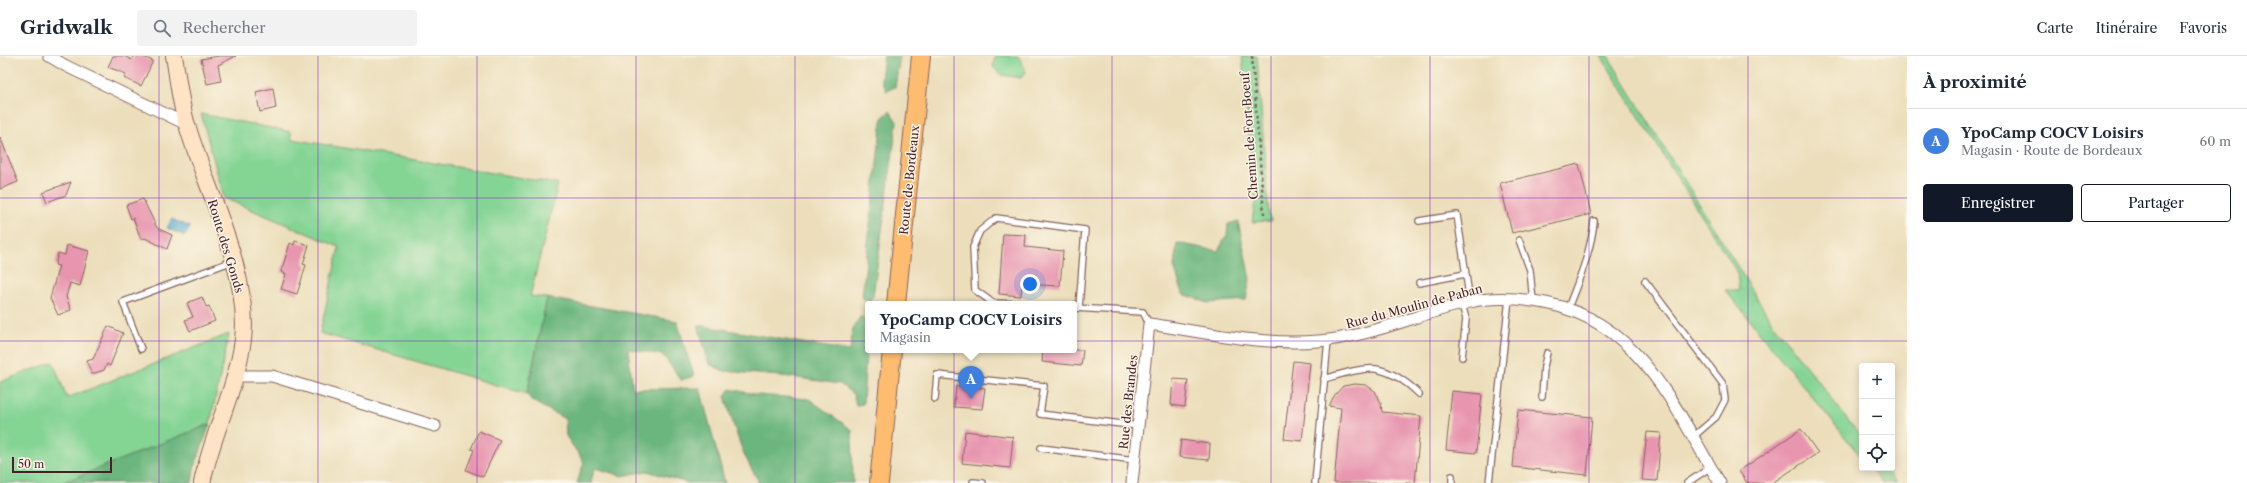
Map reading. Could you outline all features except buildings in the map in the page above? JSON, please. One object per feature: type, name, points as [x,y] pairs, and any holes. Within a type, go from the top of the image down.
[{"type":"main road","name":"Route de Bordeaux","points":[[896,301],[921,56]]},
{"type":"main road","points":[[878,483],[892,353]]},
{"type":"street","points":[[49,56],[66,66],[186,124]]},
{"type":"street","name":"Route des Gonds","points":[[174,56],[186,124],[234,261],[242,291],[243,339],[236,376],[206,462],[202,483]]},
{"type":"street","name":"Rue du Moulin de Paban","points":[[1149,324],[1275,343],[1328,340],[1362,335],[1466,303],[1509,299],[1553,303],[1594,320],[1624,341],[1650,368],[1720,483]]},
{"type":"street","name":"Rue des Brandes","points":[[1132,483],[1149,324]]},
{"type":"street","points":[[236,376],[272,376],[434,426]]},
{"type":"lane","points":[[1419,221],[1456,215],[1465,274],[1466,318],[1462,357]]},
{"type":"lane","points":[[990,301],[975,290],[973,247],[980,231],[996,218],[1085,230],[1077,308],[1143,312],[1149,324]]},
{"type":"lane","points":[[1568,308],[1586,262],[1592,239],[1594,221]]},
{"type":"lane","points":[[1518,240],[1530,270],[1533,301]]},
{"type":"lane","points":[[140,348],[123,302],[234,261]]},
{"type":"lane","points":[[1420,283],[1465,274]]},
{"type":"lane","points":[[1645,281],[1723,384],[1724,400],[1716,417],[1693,437]]},
{"type":"lane","points":[[1489,483],[1509,299]]},
{"type":"lane","points":[[1315,483],[1328,340]]},
{"type":"lane","points":[[1542,397],[1544,366],[1547,353]]},
{"type":"lane","points":[[1324,379],[1350,372],[1376,369],[1407,382],[1419,394]]},
{"type":"lane","points":[[935,399],[937,374],[1044,386],[1040,414],[1138,426]]},
{"type":"lane","points":[[1041,448],[1135,460]]},
{"type":"lane","points":[[1687,483],[1711,467]]},
{"type":"lane","points":[[1452,476],[1452,483]]},
{"type":"lane","points":[[973,482],[983,483]]},
{"type":"path","name":"Chemin de Fort Boeuf","points":[[1252,56],[1264,214]]},
{"type":"green space","points":[[884,56],[900,56],[895,87],[886,91],[881,79]]},
{"type":"green space","points":[[995,56],[1018,56],[1026,72],[1021,78],[1001,75],[993,67]]},
{"type":"green space","points":[[1242,56],[1257,56],[1269,216],[1272,221],[1252,222],[1255,202]]},
{"type":"green space","points":[[1601,56],[1608,56],[1773,324],[1859,434],[1859,454],[1725,290],[1739,290],[1737,272]]},
{"type":"green space","points":[[890,111],[897,122],[873,296],[870,301],[868,301],[862,297],[882,118]]},
{"type":"green space","points":[[201,114],[291,132],[291,139],[558,184],[530,296],[547,298],[527,394],[320,333],[339,247],[224,198]]},
{"type":"green space","points":[[1238,221],[1250,279],[1246,300],[1208,303],[1183,294],[1174,267],[1177,243],[1218,251],[1227,235],[1228,224]]},
{"type":"green space","points":[[547,298],[677,321],[694,376],[681,380],[663,355],[628,349],[633,389],[700,388],[725,483],[688,483],[647,471],[622,476],[595,468],[591,481],[592,483],[577,483],[584,462],[566,436],[565,419],[532,401],[527,394]]},
{"type":"green space","points":[[860,317],[865,318],[866,353],[863,404],[856,405],[853,394],[840,384],[791,377],[724,371],[709,364],[698,325],[850,351],[853,328]]},
{"type":"green space","points":[[229,334],[210,424],[62,483],[0,483],[0,382],[53,362],[67,398]]},
{"type":"green space","points":[[730,389],[758,395],[809,399],[852,430],[853,483],[758,483],[758,480],[738,440],[725,396]]},
{"type":"green space","points":[[210,424],[194,469],[192,483],[62,483]]},
{"type":"green space","points":[[1872,471],[1887,471],[1897,483],[1882,483]]},
{"type":"water","points":[[172,219],[190,227],[185,236],[167,228]]},
{"type":"place","name":"YpoCamp COCV Loisirs","points":[[971,399]]}]
